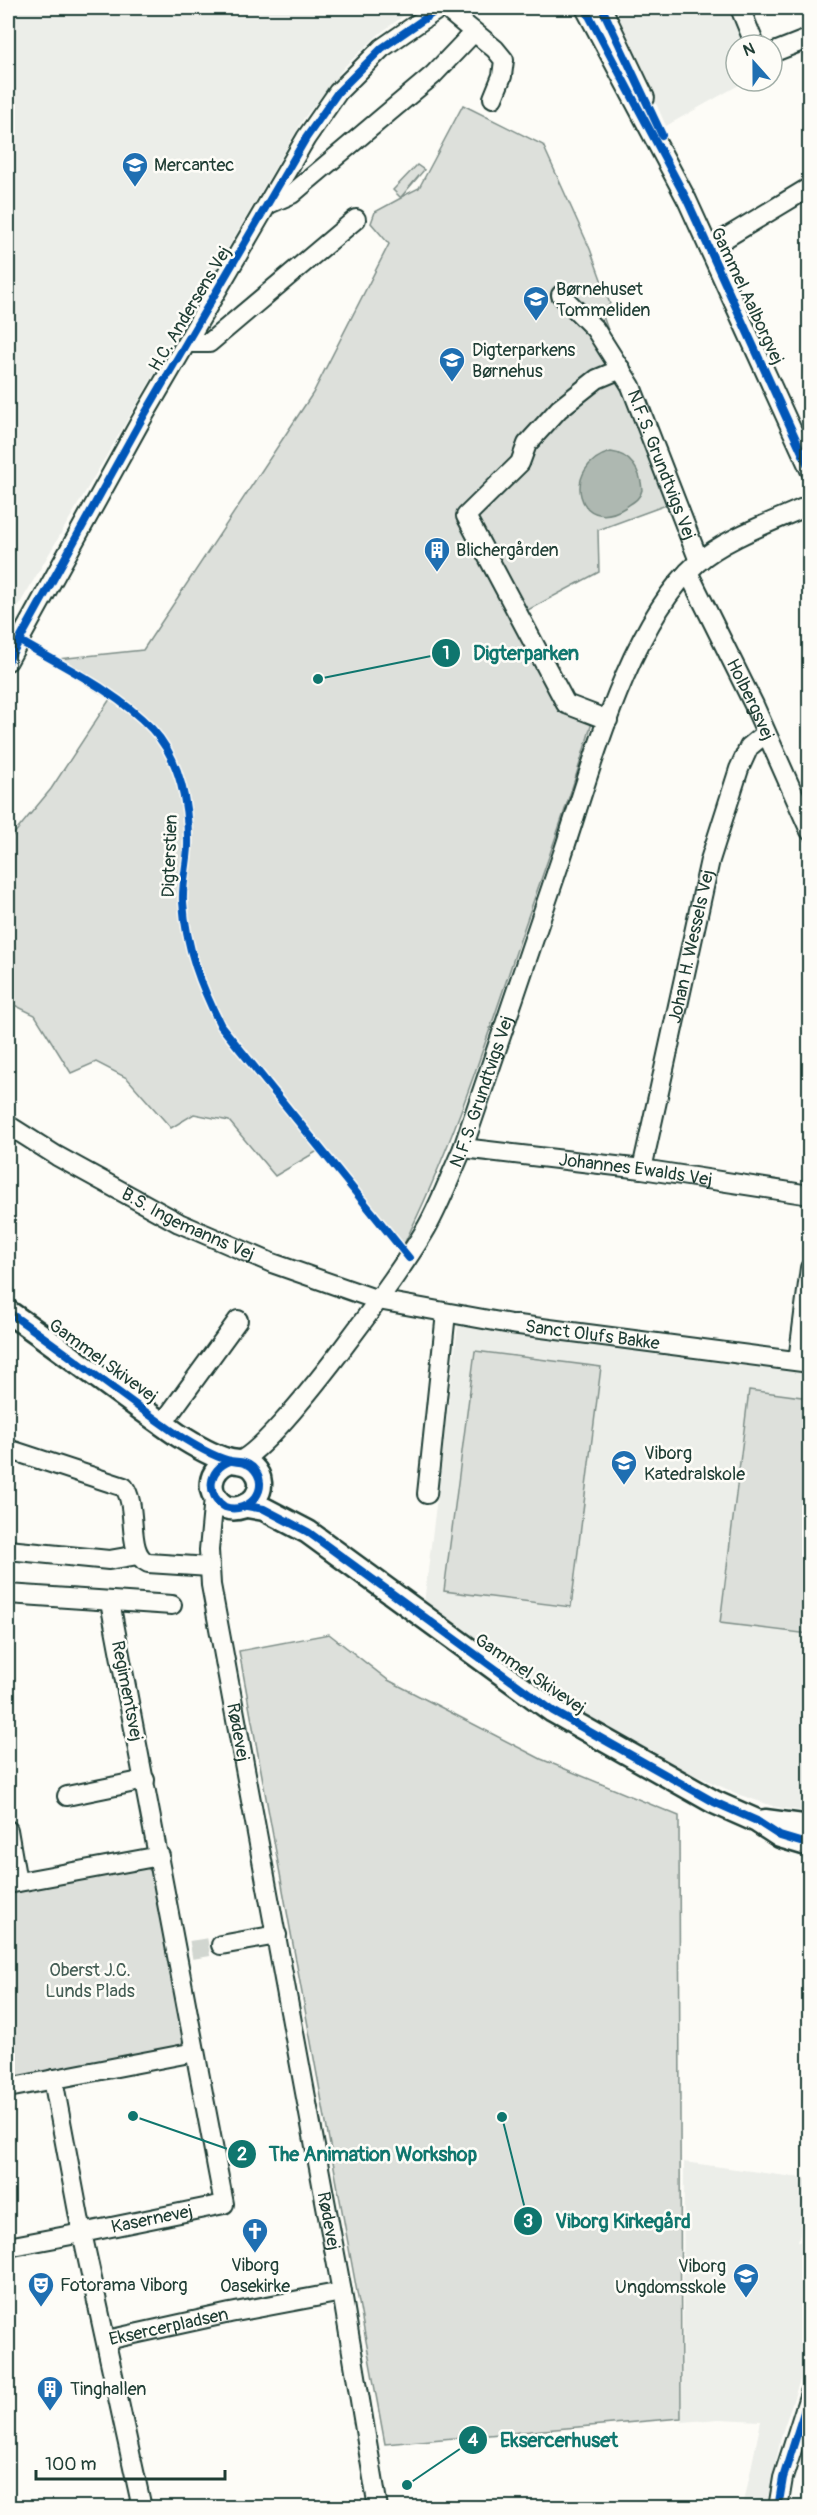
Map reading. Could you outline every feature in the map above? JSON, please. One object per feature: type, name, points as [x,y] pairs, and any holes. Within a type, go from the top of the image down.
[{"type":"main road","name":"Gammel Skivevej","points":[[8,1312],[171,1429],[234,1461]]},
{"type":"main road","name":"Gammel Skivevej","points":[[171,1429],[205,1464],[213,1487]]},
{"type":"main road","points":[[234,1461],[250,1466],[259,1479],[257,1496],[241,1508],[225,1507],[213,1487],[219,1467],[234,1461]]},
{"type":"main road","name":"Gammel Skivevej","points":[[259,1479],[308,1532]]},
{"type":"main road","name":"Gammel Skivevej","points":[[241,1508],[264,1509],[308,1532],[553,1711],[714,1802],[757,1821],[780,1836],[810,1845]]},
{"type":"main road","name":"Gammel Skivevej","points":[[757,1821],[810,1827]]},
{"type":"street","name":"H.C. Andersens Vej","points":[[8,660],[306,138],[338,92],[382,48],[440,8]]},
{"type":"street","points":[[445,8],[495,49],[504,60],[502,76],[493,98]]},
{"type":"street","name":"Gammel Aalborgvej","points":[[585,8],[687,200],[810,470]]},
{"type":"street","name":"Gammel Aalborgvej","points":[[602,8],[672,157],[687,200]]},
{"type":"street","points":[[740,8],[750,33]]},
{"type":"street","points":[[268,204],[292,194],[433,75],[474,32]]},
{"type":"street","points":[[784,48],[810,38]]},
{"type":"street","points":[[709,248],[810,187]]},
{"type":"street","name":"H.C. Andersens Vej","points":[[188,343],[209,343],[356,219]]},
{"type":"street","name":"N.F.S. Grundtvigs Vej","points":[[561,295],[595,329],[632,386],[693,567]]},
{"type":"street","name":"N.F.S. Grundtvigs Vej","points":[[608,720],[566,704],[466,516],[520,463],[526,444],[559,409],[597,379],[621,369]]},
{"type":"street","name":"N.F.S. Grundtvigs Vej","points":[[234,1461],[249,1456],[282,1423],[378,1300],[427,1227],[463,1148],[608,720],[646,631],[671,591],[693,567],[723,546],[810,505]]},
{"type":"street","name":"Holbergsvej","points":[[693,567],[810,831]]},
{"type":"street","name":"Johan H. Wessels Vej","points":[[642,1169],[710,860],[749,747],[766,733]]},
{"type":"street","name":"B.S. Ingemanns Vej","points":[[8,1125],[57,1156],[179,1222],[272,1263],[378,1300]]},
{"type":"street","name":"Johannes Ewalds Vej","points":[[463,1148],[642,1169],[810,1195]]},
{"type":"street","points":[[804,1362],[810,1269]]},
{"type":"street","name":"Sanct Olufs Bakke","points":[[378,1300],[532,1327],[804,1362]]},
{"type":"street","points":[[426,1494],[446,1313]]},
{"type":"street","name":"Gammel Skivevej","points":[[171,1429],[238,1320]]},
{"type":"street","name":"N.F.S. Grundtvigs Vej","points":[[259,1479],[282,1423]]},
{"type":"street","points":[[8,1449],[124,1487],[130,1498],[138,1555],[148,1563],[210,1567]]},
{"type":"street","name":"Rødevej","points":[[213,1487],[209,1534],[210,1567],[342,2292],[378,2508]]},
{"type":"street","name":"Rødevej","points":[[210,1567],[225,1521],[241,1508]]},
{"type":"street","points":[[8,1550],[110,1560],[138,1555]]},
{"type":"street","points":[[8,1594],[172,1605]]},
{"type":"street","name":"Regimentsvej","points":[[110,1602],[160,1856]]},
{"type":"street","points":[[67,1796],[145,1780]]},
{"type":"street","points":[[8,1830],[12,1883],[160,1856]]},
{"type":"street","name":"Kasernevej","points":[[82,2233],[224,2204],[195,2052],[184,1952],[160,1856]]},
{"type":"street","points":[[221,1945],[277,1935]]},
{"type":"street","points":[[8,2088],[195,2052]]},
{"type":"street","points":[[8,2247],[82,2233],[53,2079]]},
{"type":"street","name":"Eksercerpladsen","points":[[82,2233],[107,2340],[230,2313],[342,2292]]},
{"type":"street","points":[[107,2340],[142,2508]]},
{"type":"street","points":[[778,2508],[783,2478],[810,2393]]},
{"type":"shaded area","name":"Mercantec","points":[[8,8],[414,8],[379,34],[346,65],[304,118],[8,624]]},
{"type":"shaded area","points":[[613,8],[728,8],[738,33],[724,33],[725,93],[666,126]]},
{"type":"shaded area","points":[[611,452],[624,456],[634,465],[640,477],[642,490],[638,498],[626,507],[609,514],[596,513],[586,507],[581,496],[580,483],[585,470],[595,459]]},
{"type":"shaded area","name":"Viborg Katedralskole","points":[[458,1325],[809,1370],[809,1812],[776,1807],[740,1795],[677,1767],[538,1688],[424,1603]]},
{"type":"shaded area","name":"Viborg Ungdomsskole","points":[[684,2162],[809,2179],[809,2199],[798,2241],[809,2245],[809,2353],[782,2433],[766,2507],[743,2507],[761,2421],[719,2419],[682,2422]]},
{"type":"green space","points":[[463,105],[543,145],[590,249],[610,304],[602,313],[669,504],[598,530],[599,572],[524,612],[568,697],[596,708],[559,828],[465,1099],[436,1174],[402,1248],[321,1149],[275,1176],[229,1121],[194,1114],[171,1128],[127,1078],[96,1062],[71,1073],[35,1015],[8,1002],[8,841],[51,789],[110,699],[48,660],[143,650],[313,393],[389,244],[371,223],[375,212],[401,198],[393,190],[417,165],[424,170],[401,197],[419,188]]},
{"type":"green space","points":[[475,1351],[601,1367],[571,1607],[444,1591]]},
{"type":"green space","points":[[749,1390],[809,1398],[809,1634],[720,1623]]},
{"type":"green space","points":[[329,1634],[388,1680],[541,1759],[679,1816],[681,2418],[385,2444],[239,1651]]},
{"type":"green space","name":"Oberst J.C. Lunds Plads","points":[[147,1868],[152,1872],[185,2037],[179,2048],[8,2082],[8,1892]]},
{"type":"tunnel","points":[[191,1950],[221,1945]]},
{"type":"cycle path","points":[[8,661],[139,424],[306,138],[338,92],[382,48],[440,8]]},
{"type":"cycle path","points":[[585,8],[687,200],[810,470]]},
{"type":"cycle path","points":[[602,8],[662,135]]},
{"type":"cycle path","name":"Digterstien","points":[[20,641],[106,691],[138,715],[162,741],[176,769],[185,800],[188,847],[183,895],[187,935],[201,981],[221,1026],[409,1258]]},
{"type":"cycle path","points":[[8,1312],[195,1446],[230,1461],[246,1463],[252,1467],[258,1475],[259,1491],[250,1503],[242,1507],[225,1507],[214,1496],[212,1489],[213,1476],[217,1470],[230,1461]]},
{"type":"cycle path","points":[[247,1506],[264,1509],[308,1532],[553,1711],[714,1802],[757,1821],[780,1836],[810,1845]]},
{"type":"cycle path","points":[[778,2508],[783,2478],[810,2393]]},
{"type":"place","name":"Mercantec","points":[[135,188]]},
{"type":"place","name":"Børnehuset Tommeliden","points":[[536,322]]},
{"type":"place","name":"Digterparkens Børnehus","points":[[452,383]]},
{"type":"place","name":"Blichergården","points":[[437,573]]},
{"type":"place","name":"Digterparken","points":[[318,679]]},
{"type":"place","name":"Viborg Katedralskole","points":[[624,1486]]},
{"type":"place","name":"The Animation Workshop","points":[[133,2116]]},
{"type":"place","name":"Viborg Kirkegård","points":[[502,2117]]},
{"type":"place","name":"Viborg Oasekirke","points":[[255,2254]]},
{"type":"place","name":"Viborg Ungdomsskole","points":[[746,2299]]},
{"type":"place","name":"Fotorama Viborg","points":[[41,2308]]},
{"type":"place","name":"Tinghallen","points":[[50,2412]]},
{"type":"place","name":"Eksercerhuset","points":[[407,2485]]}]
